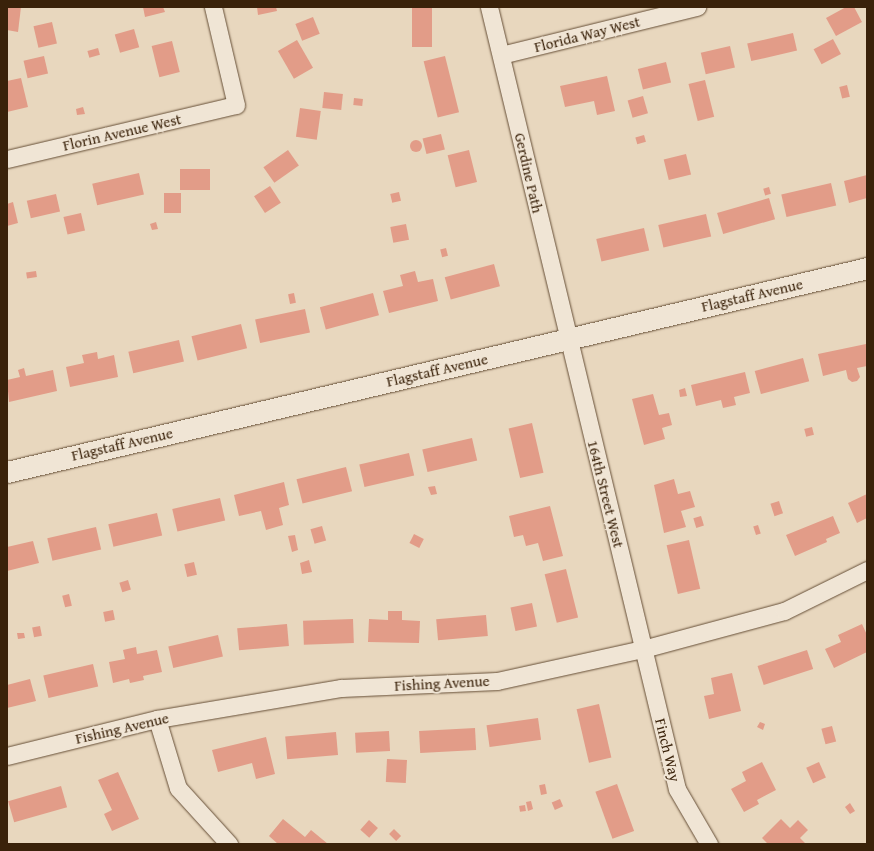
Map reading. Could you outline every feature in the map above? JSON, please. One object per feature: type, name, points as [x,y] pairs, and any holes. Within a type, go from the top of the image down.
[{"type":"street","name":"Florin Avenue West","points":[[7,159],[236,105],[213,7]]},
{"type":"street","name":"Gerdine Path","points":[[489,7],[568,339]]},
{"type":"street","name":"Florida Way West","points":[[501,56],[697,7]]},
{"type":"street","name":"Flagstaff Avenue","points":[[7,472],[867,268]]},
{"type":"street","name":"164th Street West","points":[[568,339],[643,649]]},
{"type":"street","name":"Fishing Avenue","points":[[7,756],[157,719],[341,688],[497,681],[643,649],[784,611],[867,570]]},
{"type":"street","name":"Finch Way","points":[[643,649],[677,789],[709,844]]},
{"type":"street","points":[[157,719],[178,788],[229,844]]},
{"type":"building","points":[[7,7],[21,7],[18,32],[7,30]]},
{"type":"building","points":[[143,7],[163,7],[165,12],[145,17]]},
{"type":"building","points":[[257,7],[276,7],[277,11],[258,15]]},
{"type":"building","points":[[412,7],[432,7],[432,47],[412,47]]},
{"type":"building","points":[[846,7],[854,7],[862,22],[836,36],[826,18]]},
{"type":"building","points":[[313,17],[320,34],[302,41],[295,24]]},
{"type":"building","points":[[52,22],[57,43],[38,48],[33,26]]},
{"type":"building","points":[[134,29],[139,47],[120,53],[115,35]]},
{"type":"building","points":[[793,33],[797,51],[751,61],[747,44]]},
{"type":"building","points":[[833,39],[841,54],[822,64],[814,49]]},
{"type":"building","points":[[297,40],[313,68],[294,79],[278,51]]},
{"type":"building","points":[[172,41],[180,72],[159,77],[152,46]]},
{"type":"building","points":[[730,46],[735,67],[706,74],[701,53]]},
{"type":"building","points":[[98,48],[100,55],[89,58],[87,51]]},
{"type":"building","points":[[44,56],[48,74],[28,78],[24,61]]},
{"type":"building","points":[[445,56],[459,112],[438,118],[424,61]]},
{"type":"building","points":[[666,62],[671,82],[643,89],[638,69]]},
{"type":"building","points":[[607,76],[615,111],[597,115],[594,101],[565,107],[560,86]]},
{"type":"building","points":[[21,78],[28,107],[7,112],[7,81]]},
{"type":"building","points":[[705,80],[714,117],[698,121],[689,84]]},
{"type":"building","points":[[847,85],[850,97],[842,99],[839,87]]},
{"type":"building","points":[[324,92],[343,94],[341,110],[322,108]]},
{"type":"building","points":[[643,96],[648,113],[633,118],[628,100]]},
{"type":"building","points":[[354,98],[363,99],[362,106],[353,105]]},
{"type":"building","points":[[83,107],[85,114],[77,115],[76,109]]},
{"type":"building","points":[[300,108],[321,111],[317,140],[296,137]]},
{"type":"building","points":[[441,134],[445,150],[426,154],[423,139]]},
{"type":"building","points":[[644,135],[646,142],[637,144],[635,137]]},
{"type":"building","points":[[414,140],[418,140],[422,146],[418,152],[414,152],[410,148],[410,144]]},
{"type":"building","points":[[288,150],[299,166],[274,183],[263,167]]},
{"type":"building","points":[[469,150],[477,182],[456,187],[448,155]]},
{"type":"building","points":[[686,154],[691,174],[669,180],[664,160]]},
{"type":"building","points":[[180,169],[210,169],[210,190],[180,190]]},
{"type":"building","points":[[139,173],[144,194],[97,205],[92,184]]},
{"type":"building","points":[[867,175],[867,198],[849,203],[844,181]]},
{"type":"building","points":[[831,183],[836,205],[786,217],[781,194]]},
{"type":"building","points":[[270,186],[281,203],[265,213],[254,196]]},
{"type":"building","points":[[769,187],[771,194],[765,195],[763,189]]},
{"type":"building","points":[[399,192],[401,201],[392,203],[390,194]]},
{"type":"building","points":[[164,193],[181,193],[181,213],[164,213]]},
{"type":"building","points":[[56,194],[60,212],[31,218],[27,201]]},
{"type":"building","points":[[769,198],[775,219],[723,234],[717,213]]},
{"type":"building","points":[[13,202],[18,223],[7,226],[7,204]]},
{"type":"building","points":[[81,213],[85,231],[68,235],[63,217]]},
{"type":"building","points":[[706,214],[711,236],[663,247],[658,225]]},
{"type":"building","points":[[156,222],[158,229],[152,230],[150,224]]},
{"type":"building","points":[[406,224],[409,240],[393,243],[390,227]]},
{"type":"building","points":[[644,228],[649,250],[601,261],[596,239]]},
{"type":"building","points":[[446,248],[448,256],[442,257],[440,249]]},
{"type":"building","points":[[494,264],[500,286],[451,299],[445,277]]},
{"type":"building","points":[[36,271],[37,277],[27,278],[26,273]]},
{"type":"building","points":[[415,271],[418,282],[433,279],[438,301],[389,313],[383,291],[403,286],[400,275]]},
{"type":"building","points":[[294,293],[296,303],[290,304],[288,294]]},
{"type":"building","points":[[373,293],[379,315],[326,329],[320,307]]},
{"type":"building","points":[[305,309],[310,332],[260,343],[255,320]]},
{"type":"building","points":[[241,324],[247,348],[198,361],[192,336]]},
{"type":"building","points":[[179,340],[184,361],[133,373],[128,352]]},
{"type":"building","points":[[866,344],[867,366],[857,368],[860,377],[857,381],[852,382],[848,379],[846,370],[823,376],[818,354]]},
{"type":"building","points":[[97,352],[98,359],[114,355],[118,377],[70,387],[66,367],[84,363],[82,355]]},
{"type":"building","points":[[803,358],[809,381],[761,394],[755,371]]},
{"type":"building","points":[[24,368],[26,376],[53,370],[57,391],[9,402],[7,380],[20,377],[18,370]]},
{"type":"building","points":[[745,372],[750,393],[734,397],[736,405],[723,408],[721,400],[696,406],[691,385]]},
{"type":"building","points":[[685,388],[687,396],[680,397],[679,390]]},
{"type":"building","points":[[653,394],[659,415],[669,413],[672,425],[662,428],[665,439],[644,445],[632,399]]},
{"type":"building","points":[[532,423],[543,473],[520,478],[509,428]]},
{"type":"building","points":[[812,427],[814,435],[806,437],[804,429]]},
{"type":"building","points":[[472,438],[477,460],[427,472],[422,449]]},
{"type":"building","points":[[409,453],[414,475],[364,487],[359,464]]},
{"type":"building","points":[[346,467],[352,491],[303,504],[297,479]]},
{"type":"building","points":[[674,479],[678,494],[690,491],[695,507],[681,511],[686,527],[664,533],[654,485]]},
{"type":"building","points":[[284,482],[289,505],[279,508],[283,525],[266,530],[261,511],[239,516],[234,495]]},
{"type":"building","points":[[435,486],[437,494],[431,495],[428,487]]},
{"type":"building","points":[[867,494],[867,518],[857,523],[848,503]]},
{"type":"building","points":[[220,498],[225,520],[177,531],[172,509]]},
{"type":"building","points":[[779,501],[783,513],[774,516],[770,504]]},
{"type":"building","points":[[550,506],[563,556],[543,561],[538,543],[526,546],[523,535],[514,537],[509,516]]},
{"type":"building","points":[[157,513],[162,535],[113,547],[108,524]]},
{"type":"building","points":[[701,516],[704,526],[696,528],[693,518]]},
{"type":"building","points":[[833,516],[840,533],[826,539],[827,542],[795,556],[786,535]]},
{"type":"building","points":[[758,525],[761,534],[756,535],[753,527]]},
{"type":"building","points":[[322,526],[326,540],[315,544],[310,529]]},
{"type":"building","points":[[96,527],[101,549],[52,561],[47,538]]},
{"type":"building","points":[[414,534],[424,539],[419,548],[409,543]]},
{"type":"building","points":[[295,535],[298,550],[292,552],[288,536]]},
{"type":"building","points":[[689,540],[700,589],[678,594],[667,545]]},
{"type":"building","points":[[33,541],[39,563],[7,571],[7,547]]},
{"type":"building","points":[[309,560],[312,572],[302,574],[300,563]]},
{"type":"building","points":[[194,562],[197,575],[187,577],[184,564]]},
{"type":"building","points":[[566,569],[578,618],[557,623],[545,574]]},
{"type":"building","points":[[128,580],[131,590],[122,592],[119,583]]},
{"type":"building","points":[[69,594],[72,606],[65,607],[62,596]]},
{"type":"building","points":[[532,603],[537,626],[515,631],[510,608]]},
{"type":"building","points":[[113,610],[115,620],[105,622],[103,612]]},
{"type":"building","points":[[388,611],[402,611],[402,620],[420,621],[419,643],[368,642],[369,619],[388,620]]},
{"type":"building","points":[[486,615],[488,636],[438,640],[436,619]]},
{"type":"building","points":[[353,619],[354,643],[304,645],[303,621]]},
{"type":"building","points":[[287,624],[289,646],[239,650],[237,628]]},
{"type":"building","points":[[862,624],[867,635],[867,652],[834,668],[825,649],[841,642],[838,635]]},
{"type":"building","points":[[40,626],[42,636],[34,637],[32,628]]},
{"type":"building","points":[[17,633],[24,633],[25,638],[18,639]]},
{"type":"building","points":[[218,635],[223,656],[173,668],[168,646]]},
{"type":"building","points":[[136,647],[137,654],[157,650],[162,672],[143,676],[144,680],[130,683],[129,679],[113,683],[109,662],[125,659],[123,650]]},
{"type":"building","points":[[807,650],[813,669],[764,685],[758,666]]},
{"type":"building","points":[[93,664],[98,686],[48,698],[43,675]]},
{"type":"building","points":[[732,673],[741,711],[709,719],[704,696],[714,694],[711,678]]},
{"type":"building","points":[[30,679],[36,701],[7,708],[7,685]]},
{"type":"building","points":[[599,704],[611,758],[589,763],[577,709]]},
{"type":"building","points":[[538,718],[541,740],[490,747],[487,725]]},
{"type":"building","points":[[760,722],[765,724],[763,730],[757,727]]},
{"type":"building","points":[[832,726],[836,741],[826,744],[821,729]]},
{"type":"building","points":[[475,728],[476,750],[420,753],[419,731]]},
{"type":"building","points":[[389,731],[390,751],[356,753],[355,733]]},
{"type":"building","points":[[336,732],[338,755],[287,759],[285,736]]},
{"type":"building","points":[[266,737],[275,774],[256,779],[252,763],[218,772],[212,750]]},
{"type":"building","points":[[387,759],[407,760],[406,783],[386,782]]},
{"type":"building","points":[[762,762],[776,790],[757,800],[759,804],[744,812],[731,789],[746,781],[742,772]]},
{"type":"building","points":[[819,762],[826,778],[813,783],[806,768]]},
{"type":"building","points":[[118,772],[139,819],[112,831],[104,814],[112,810],[98,780]]},
{"type":"building","points":[[545,784],[547,794],[541,795],[539,785]]},
{"type":"building","points":[[617,784],[634,831],[612,839],[595,792]]},
{"type":"building","points":[[61,786],[67,807],[14,822],[8,801]]},
{"type":"building","points":[[560,799],[563,806],[555,810],[552,803]]},
{"type":"building","points":[[531,801],[533,809],[528,811],[526,802]]},
{"type":"building","points":[[850,803],[855,811],[850,814],[845,807]]},
{"type":"building","points":[[525,805],[526,811],[520,812],[519,806]]},
{"type":"building","points":[[283,819],[305,837],[311,830],[328,844],[278,844],[269,836]]},
{"type":"building","points":[[781,819],[790,828],[798,820],[808,830],[800,838],[806,844],[768,844],[762,838]]},
{"type":"building","points":[[369,820],[378,828],[369,838],[360,830]]},
{"type":"building","points":[[394,829],[401,836],[396,841],[389,834]]}]
